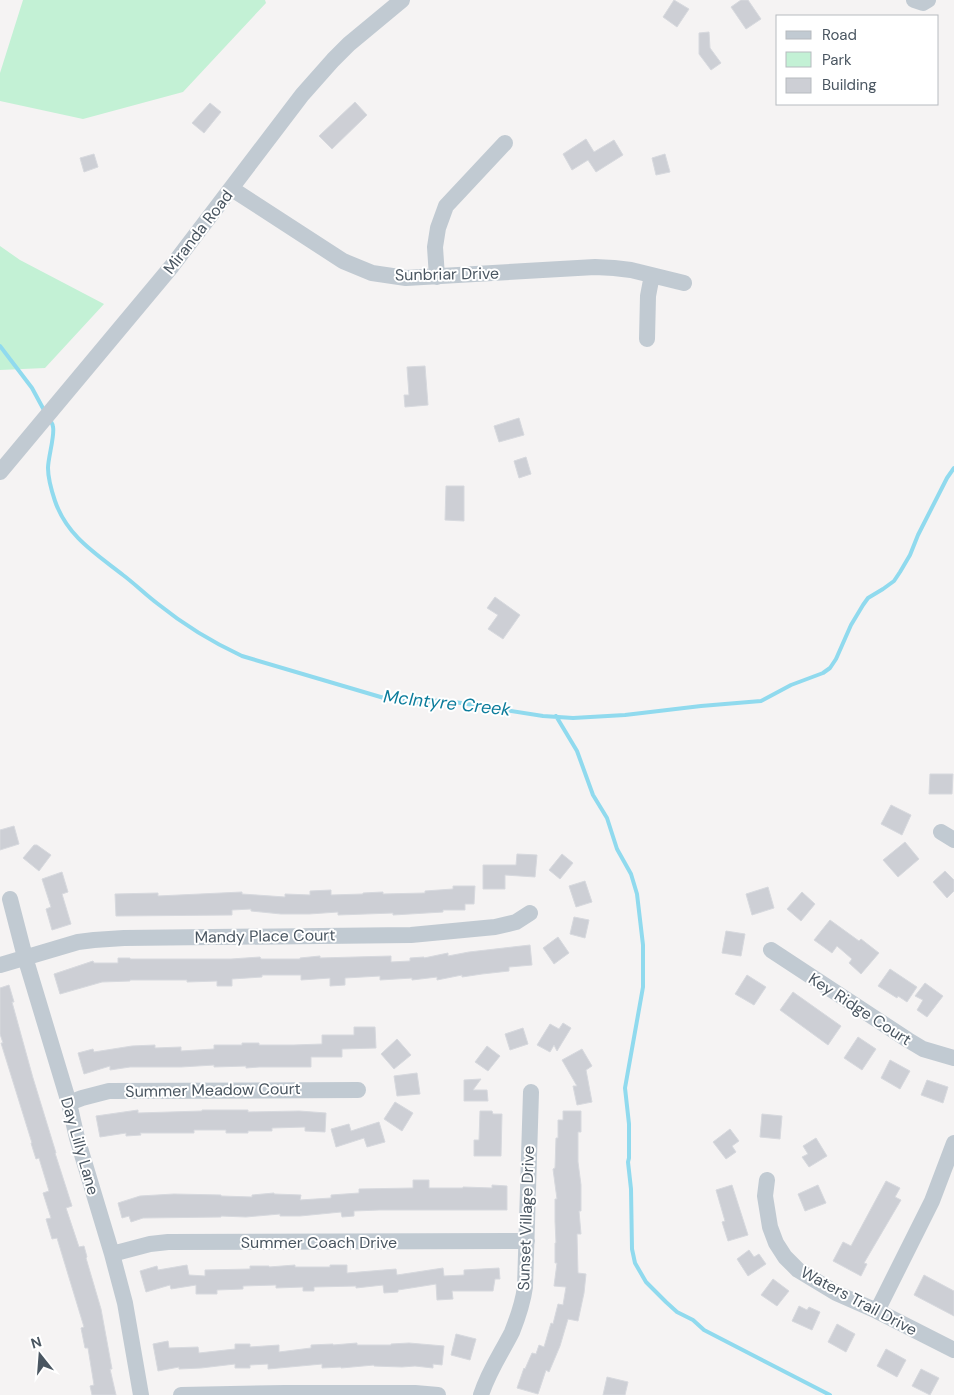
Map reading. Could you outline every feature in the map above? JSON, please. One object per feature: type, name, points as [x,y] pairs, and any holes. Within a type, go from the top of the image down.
[{"type":"street","name":"Miranda Road","points":[[0,472],[172,266],[302,95],[333,60],[365,30],[402,0]]},
{"type":"street","points":[[914,0],[923,3],[928,0]]},
{"type":"street","points":[[437,276],[436,247],[438,228],[446,206],[505,143]]},
{"type":"street","name":"Sunbriar Drive","points":[[232,189],[343,261],[372,273],[406,278],[595,267],[632,270],[684,283]]},
{"type":"street","points":[[647,339],[648,296],[652,275]]},
{"type":"street","name":"Day Lilly Lane","points":[[10,899],[77,1138],[112,1254],[130,1326],[141,1395]]},
{"type":"street","name":"Mandy Place Court","points":[[0,965],[78,942],[94,940],[124,938],[411,935],[495,927],[516,922],[530,913]]},
{"type":"street","name":"Key Ridge Court","points":[[771,950],[923,1049],[954,1058]]},
{"type":"street","name":"Summer Meadow Court","points":[[68,1103],[109,1091],[358,1090]]},
{"type":"street","name":"Sunset Village Drive","points":[[481,1395],[492,1366],[511,1333],[520,1312],[525,1287],[531,1092]]},
{"type":"street","points":[[877,1311],[932,1201],[954,1143]]},
{"type":"street","name":"Waters Trail Drive","points":[[767,1180],[765,1196],[768,1220],[776,1243],[784,1257],[798,1270],[836,1292],[954,1350]]},
{"type":"street","name":"Summer Coach Drive","points":[[112,1254],[150,1244],[168,1242],[527,1241]]},
{"type":"street","points":[[181,1395],[285,1393],[415,1393],[438,1395]]},
{"type":"green space","points":[[23,0],[265,0],[266,3],[183,92],[83,119],[0,101],[0,73]]},
{"type":"green space","points":[[0,246],[20,260],[104,304],[45,368],[0,370]]},
{"type":"building","points":[[674,0],[689,9],[677,27],[663,17]]},
{"type":"building","points":[[741,0],[748,0],[761,19],[746,29],[731,7]]},
{"type":"building","points":[[709,32],[710,48],[721,63],[711,70],[699,54],[699,33]]},
{"type":"building","points":[[355,102],[367,115],[332,149],[319,136]]},
{"type":"building","points":[[210,103],[221,112],[204,133],[192,123]]},
{"type":"building","points":[[586,139],[594,152],[614,140],[623,155],[596,172],[588,160],[572,170],[563,154]]},
{"type":"building","points":[[94,154],[98,167],[84,172],[80,158]]},
{"type":"building","points":[[665,154],[670,172],[656,175],[652,158]]},
{"type":"building","points":[[425,366],[428,405],[405,407],[404,395],[409,395],[407,367]]},
{"type":"building","points":[[519,418],[524,435],[499,442],[494,426]]},
{"type":"building","points":[[526,457],[531,474],[519,478],[514,461]]},
{"type":"building","points":[[446,486],[464,486],[464,521],[445,520]]},
{"type":"building","points":[[495,597],[520,615],[503,639],[488,629],[498,615],[487,608]]},
{"type":"building","points":[[930,774],[953,774],[952,794],[929,794]]},
{"type":"building","points":[[891,805],[911,815],[902,835],[881,824]]},
{"type":"building","points":[[14,826],[19,844],[0,850],[0,830]]},
{"type":"building","points":[[905,842],[919,859],[898,877],[883,860]]},
{"type":"building","points":[[34,845],[37,845],[51,855],[39,871],[23,858]]},
{"type":"building","points":[[517,854],[537,855],[535,877],[505,875],[505,889],[483,889],[483,865],[516,865]]},
{"type":"building","points":[[562,854],[573,863],[560,879],[549,870]]},
{"type":"building","points":[[945,871],[954,880],[954,891],[947,898],[933,882]]},
{"type":"building","points":[[62,872],[68,892],[62,894],[71,924],[52,930],[46,909],[51,907],[42,879]]},
{"type":"building","points":[[585,881],[592,902],[576,907],[569,886]]},
{"type":"building","points":[[453,886],[475,886],[474,904],[465,904],[465,910],[443,910],[443,912],[393,915],[393,913],[338,915],[338,912],[281,914],[251,911],[251,909],[232,910],[232,915],[116,916],[115,894],[158,893],[158,896],[242,892],[242,894],[285,897],[285,894],[310,895],[310,891],[331,890],[331,895],[383,892],[383,894],[425,893],[425,891],[453,889]]},
{"type":"building","points":[[768,887],[774,908],[752,915],[746,894]]},
{"type":"building","points":[[802,892],[815,904],[801,921],[787,909]]},
{"type":"building","points":[[574,917],[589,920],[585,938],[570,934]]},
{"type":"building","points":[[830,920],[859,941],[861,939],[879,953],[861,974],[849,963],[852,959],[837,946],[832,953],[814,940]]},
{"type":"building","points":[[726,931],[745,934],[741,956],[722,953]]},
{"type":"building","points":[[558,937],[569,953],[554,964],[543,948]]},
{"type":"building","points":[[530,945],[532,965],[509,967],[509,971],[462,977],[462,975],[437,980],[437,977],[412,980],[412,978],[380,980],[380,976],[345,978],[345,985],[330,986],[330,978],[301,980],[301,975],[262,975],[262,977],[232,979],[232,986],[217,986],[217,981],[130,980],[102,982],[60,994],[54,974],[93,961],[94,963],[118,963],[118,958],[231,959],[260,957],[261,959],[300,959],[320,956],[320,958],[391,956],[391,962],[410,961],[410,958],[424,958],[448,953],[448,956]]},
{"type":"building","points":[[890,969],[917,987],[907,1002],[878,986]]},
{"type":"building","points":[[747,975],[766,987],[754,1005],[735,994]]},
{"type":"building","points":[[925,983],[943,996],[927,1017],[917,1010],[923,1000],[915,996]]},
{"type":"building","points":[[9,985],[33,1078],[72,1206],[66,1208],[79,1247],[84,1246],[101,1309],[116,1395],[92,1395],[90,1386],[94,1385],[88,1348],[85,1348],[81,1328],[84,1327],[57,1238],[52,1239],[46,1219],[51,1218],[43,1193],[49,1191],[39,1158],[36,1159],[1,1043],[3,1043],[0,1034],[0,988]]},
{"type":"building","points":[[793,992],[841,1026],[828,1045],[780,1010]]},
{"type":"building","points":[[563,1023],[571,1028],[557,1051],[554,1045],[550,1052],[537,1045],[550,1024],[559,1029]]},
{"type":"building","points":[[354,1027],[375,1027],[376,1048],[342,1049],[342,1057],[311,1057],[311,1067],[246,1068],[246,1066],[214,1067],[214,1065],[130,1067],[110,1070],[110,1066],[84,1074],[78,1053],[93,1049],[94,1052],[132,1046],[155,1045],[155,1048],[181,1047],[181,1051],[214,1049],[214,1045],[242,1045],[242,1043],[259,1043],[259,1045],[322,1044],[322,1035],[354,1035]]},
{"type":"building","points":[[523,1028],[528,1044],[510,1050],[505,1034]]},
{"type":"building","points":[[858,1037],[876,1049],[862,1070],[844,1058]]},
{"type":"building","points":[[397,1039],[411,1055],[394,1069],[381,1054]]},
{"type":"building","points":[[487,1046],[500,1056],[488,1071],[475,1062]]},
{"type":"building","points":[[582,1049],[592,1066],[586,1070],[592,1102],[577,1105],[573,1086],[577,1086],[562,1060]]},
{"type":"building","points":[[890,1060],[910,1071],[900,1089],[881,1078]]},
{"type":"building","points":[[417,1073],[420,1094],[397,1096],[394,1076]]},
{"type":"building","points":[[481,1079],[473,1090],[487,1090],[488,1101],[464,1101],[464,1080]]},
{"type":"building","points":[[927,1080],[948,1087],[943,1103],[921,1095]]},
{"type":"building","points":[[395,1102],[413,1113],[402,1131],[384,1119]]},
{"type":"building","points":[[138,1110],[138,1113],[248,1110],[248,1112],[299,1111],[326,1113],[325,1132],[305,1131],[305,1127],[272,1128],[272,1131],[248,1131],[248,1133],[226,1133],[226,1130],[194,1130],[194,1133],[140,1133],[141,1135],[126,1136],[126,1133],[100,1137],[96,1116]]},
{"type":"building","points":[[480,1111],[492,1111],[493,1114],[502,1114],[501,1156],[474,1156],[474,1140],[479,1140]]},
{"type":"building","points":[[563,1111],[581,1111],[581,1132],[578,1132],[581,1234],[577,1234],[578,1273],[586,1274],[578,1321],[568,1319],[560,1346],[549,1372],[546,1370],[538,1394],[517,1388],[532,1353],[536,1354],[539,1345],[544,1347],[558,1304],[563,1305],[566,1287],[554,1286],[557,1263],[555,1263],[555,1199],[557,1199],[553,1169],[555,1168],[558,1120],[563,1120]]},
{"type":"building","points":[[762,1114],[782,1116],[780,1139],[760,1137]]},
{"type":"building","points":[[379,1122],[385,1142],[367,1147],[364,1138],[336,1147],[331,1129],[349,1124],[351,1131]]},
{"type":"building","points":[[730,1129],[739,1141],[732,1146],[736,1152],[726,1159],[713,1142]]},
{"type":"building","points":[[816,1138],[827,1156],[809,1167],[802,1157],[808,1154],[803,1146]]},
{"type":"building","points":[[413,1180],[429,1180],[429,1188],[492,1188],[492,1185],[507,1186],[507,1210],[379,1210],[354,1211],[354,1216],[342,1217],[341,1212],[300,1216],[280,1216],[280,1214],[246,1217],[143,1218],[131,1222],[129,1216],[122,1218],[118,1203],[140,1196],[174,1194],[252,1197],[252,1195],[274,1193],[301,1195],[300,1200],[331,1198],[331,1195],[359,1193],[359,1189],[413,1188]]},
{"type":"building","points":[[886,1181],[900,1188],[895,1197],[901,1200],[864,1263],[867,1264],[861,1276],[833,1261],[843,1242],[851,1246]]},
{"type":"building","points":[[732,1185],[748,1235],[728,1241],[722,1222],[725,1221],[716,1190]]},
{"type":"building","points":[[818,1185],[826,1203],[805,1211],[798,1194]]},
{"type":"building","points":[[749,1250],[754,1257],[759,1254],[766,1264],[748,1276],[737,1259]]},
{"type":"building","points":[[187,1265],[189,1275],[205,1276],[205,1270],[250,1269],[250,1266],[295,1265],[295,1267],[330,1267],[330,1265],[347,1265],[347,1273],[396,1269],[397,1275],[443,1268],[444,1276],[464,1275],[464,1270],[499,1268],[500,1279],[495,1279],[493,1291],[452,1291],[453,1299],[437,1300],[436,1284],[384,1293],[383,1285],[356,1288],[356,1286],[314,1287],[314,1291],[303,1291],[303,1287],[276,1288],[276,1285],[243,1286],[243,1289],[217,1290],[217,1294],[196,1294],[196,1285],[171,1289],[170,1285],[146,1292],[140,1271],[157,1266],[158,1270]]},
{"type":"building","points":[[924,1275],[954,1291],[954,1316],[914,1295]]},
{"type":"building","points":[[773,1279],[789,1291],[777,1306],[761,1295]]},
{"type":"building","points":[[799,1306],[807,1310],[809,1307],[820,1312],[812,1330],[792,1321]]},
{"type":"building","points":[[837,1324],[855,1334],[846,1352],[828,1342]]},
{"type":"building","points":[[456,1334],[476,1339],[470,1360],[451,1355]]},
{"type":"building","points":[[168,1341],[169,1348],[198,1347],[199,1353],[235,1349],[235,1344],[250,1344],[250,1347],[279,1345],[279,1352],[311,1348],[311,1345],[357,1343],[357,1345],[409,1343],[444,1346],[442,1365],[433,1364],[433,1368],[374,1365],[322,1368],[322,1364],[268,1369],[268,1364],[250,1365],[250,1368],[235,1368],[235,1364],[201,1368],[179,1369],[179,1367],[158,1371],[153,1344]]},
{"type":"building","points":[[886,1349],[906,1360],[897,1377],[877,1366]]},
{"type":"building","points":[[921,1369],[939,1378],[930,1395],[912,1386]]},
{"type":"building","points":[[607,1377],[628,1382],[625,1395],[603,1395]]},
{"type":"waterway","name":"McIntyre Creek","points":[[0,346],[32,388],[45,412]]},
{"type":"waterway","name":"McIntyre Creek","points":[[50,420],[53,425],[48,464],[51,489],[60,513],[74,534],[154,601],[209,639],[242,656],[384,698],[417,703],[442,700],[543,716],[573,718],[625,715],[761,701],[791,685],[823,673],[830,668],[836,659],[851,625],[868,598],[894,581],[900,572],[947,478],[954,468]]},
{"type":"waterway","points":[[556,716],[577,751],[593,795],[607,818],[617,849],[631,874],[637,894],[643,945],[643,987],[625,1088],[629,1124],[628,1162],[631,1189],[632,1249],[635,1263],[646,1282],[677,1312],[693,1320],[704,1330],[830,1395]]}]
